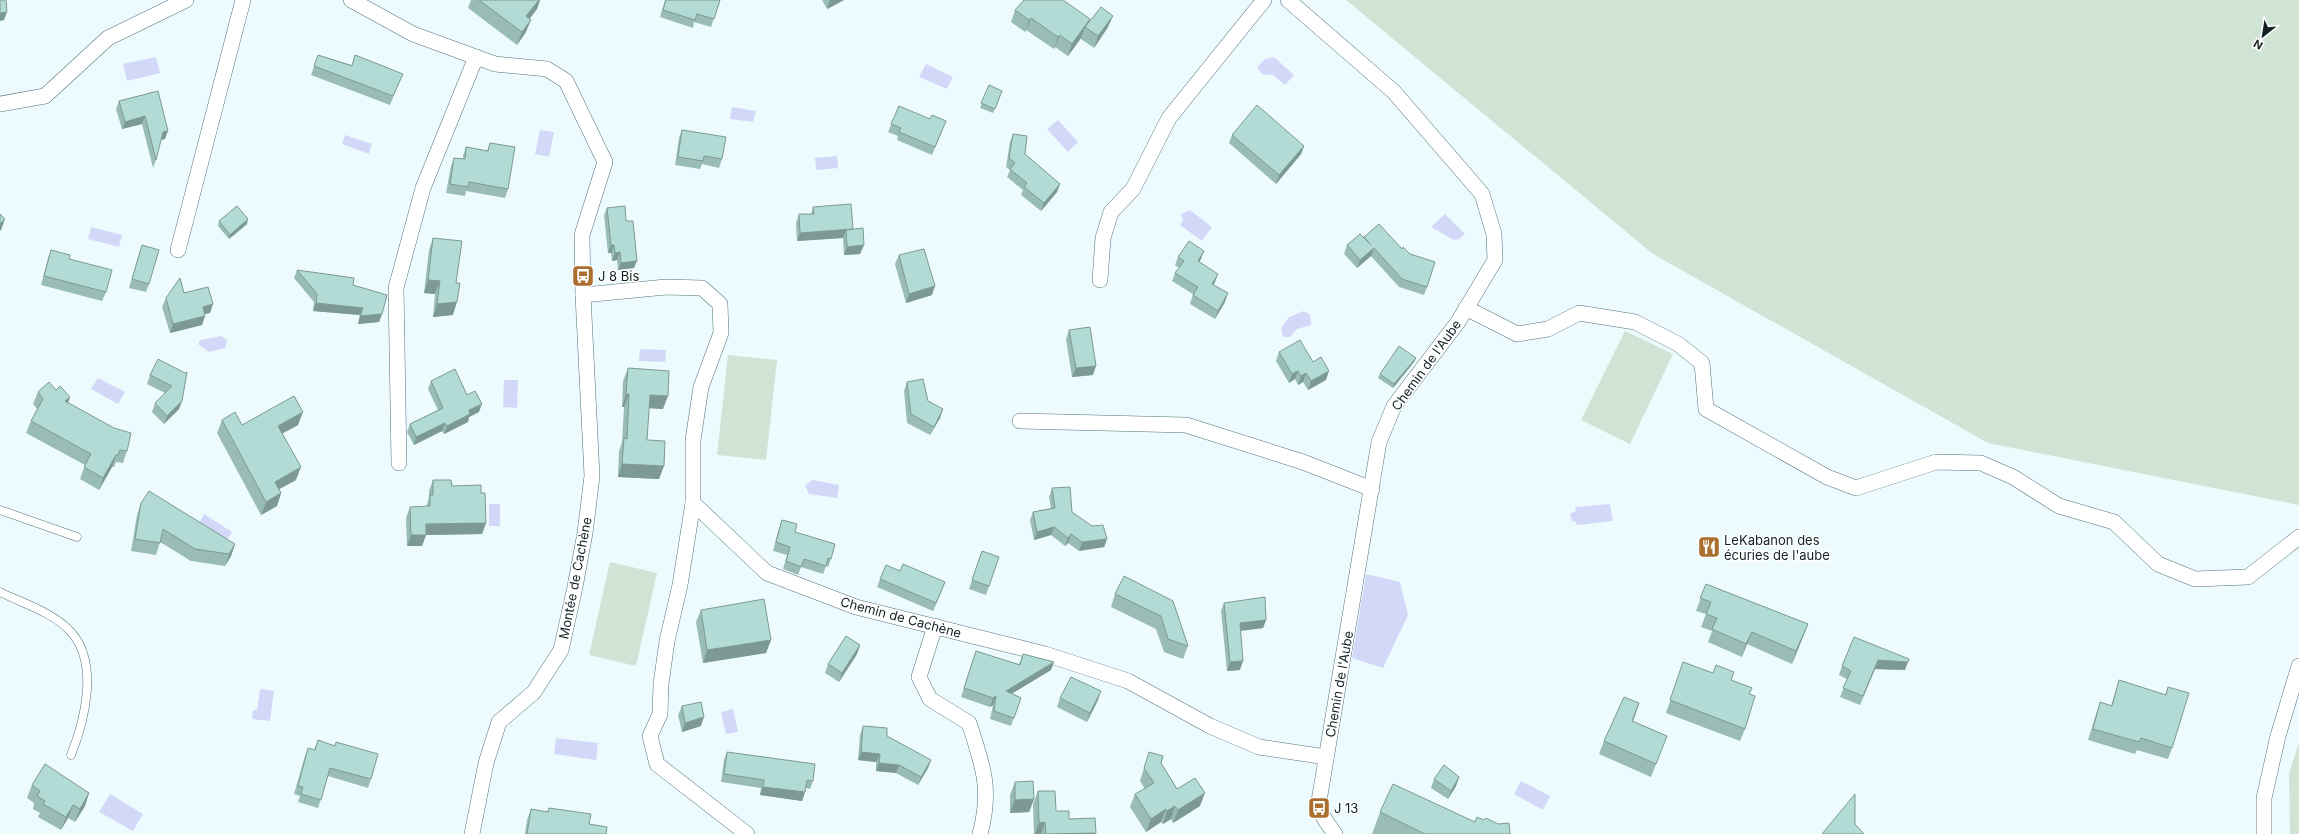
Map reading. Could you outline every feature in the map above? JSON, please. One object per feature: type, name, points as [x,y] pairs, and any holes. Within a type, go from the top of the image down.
[{"type":"street","points":[[0,104],[45,96],[108,38],[186,0]]},
{"type":"street","points":[[178,250],[243,0]]},
{"type":"street","points":[[351,0],[413,34],[495,64],[547,69],[566,81],[593,134],[605,162],[582,235],[582,295],[666,287],[702,288],[720,304],[721,333],[701,387],[693,440],[693,503],[680,585],[666,648],[661,684],[660,714],[650,736],[657,764],[747,834]]},
{"type":"street","points":[[1100,280],[1103,238],[1111,212],[1133,189],[1169,118],[1264,0]]},
{"type":"street","name":"Chemin de l'Aube","points":[[1288,0],[1394,92],[1482,194],[1494,234],[1495,260],[1458,322],[1394,406],[1378,442],[1372,489],[1326,757],[1319,808],[1335,834]]},
{"type":"street","points":[[400,463],[396,288],[422,188],[476,57]]},
{"type":"street","name":"Montée de Cachène","points":[[472,834],[486,762],[499,722],[534,692],[561,650],[575,587],[585,534],[592,476],[582,295]]},
{"type":"street","points":[[1466,308],[1517,334],[1548,329],[1579,313],[1635,322],[1678,344],[1702,363],[1706,409],[1827,477],[1856,488],[1936,462],[1981,463],[2013,477],[2059,506],[2114,522],[2158,564],[2195,579],[2248,577],[2299,537]]},
{"type":"street","points":[[1020,421],[1186,425],[1303,462],[1372,489]]},
{"type":"street","name":"Chemin de Cachène","points":[[693,503],[767,573],[856,607],[1045,654],[1128,681],[1210,726],[1259,747],[1326,757]]},
{"type":"street","points":[[936,626],[919,677],[930,699],[969,723],[984,771],[986,810],[980,834]]},
{"type":"street","points":[[2264,834],[2264,798],[2278,736],[2299,666]]},
{"type":"lane","points":[[0,510],[77,537]]},
{"type":"lane","points":[[0,592],[57,622],[69,630],[81,646],[88,682],[81,729],[71,755]]},
{"type":"green space","points":[[1346,0],[2299,0],[2299,505],[1988,443],[1653,254]]},
{"type":"green space","points":[[1625,331],[1673,354],[1630,444],[1581,420]]},
{"type":"green space","points":[[728,355],[777,360],[766,460],[717,455]]},
{"type":"green space","points":[[610,562],[657,573],[636,666],[589,655]]},
{"type":"green space","points":[[2299,743],[2299,834],[2290,834],[2289,773]]},
{"type":"water","points":[[156,57],[160,73],[127,81],[123,64]]},
{"type":"water","points":[[1274,57],[1294,75],[1285,85],[1273,75],[1262,74],[1257,67],[1265,59]]},
{"type":"water","points":[[926,64],[953,77],[947,89],[919,77]]},
{"type":"water","points":[[732,107],[756,111],[753,122],[730,119]]},
{"type":"water","points":[[1058,120],[1078,142],[1068,152],[1047,129]]},
{"type":"water","points":[[540,130],[554,132],[549,157],[535,154]]},
{"type":"water","points":[[345,135],[372,144],[369,154],[342,144]]},
{"type":"water","points":[[837,156],[838,168],[816,170],[815,158]]},
{"type":"water","points":[[1190,210],[1212,227],[1202,241],[1180,225],[1183,220],[1181,214]]},
{"type":"water","points":[[1445,214],[1465,234],[1459,239],[1454,240],[1431,227]]},
{"type":"water","points":[[91,227],[122,235],[119,247],[88,239]]},
{"type":"water","points":[[1304,311],[1310,315],[1311,325],[1297,329],[1290,337],[1283,337],[1281,328],[1289,317]]},
{"type":"water","points":[[222,336],[227,341],[225,348],[209,352],[198,344],[200,340]]},
{"type":"water","points":[[640,349],[666,350],[665,362],[639,361]]},
{"type":"water","points":[[98,378],[125,392],[118,404],[91,389]]},
{"type":"water","points":[[504,380],[518,380],[517,408],[503,407]]},
{"type":"water","points":[[812,480],[839,485],[837,498],[809,494],[805,486]]},
{"type":"water","points":[[489,504],[500,504],[500,526],[489,526]]},
{"type":"water","points":[[1610,504],[1613,521],[1577,525],[1575,521],[1572,522],[1570,514],[1576,511],[1575,507]]},
{"type":"water","points":[[204,514],[232,532],[224,544],[197,527]]},
{"type":"water","points":[[1366,574],[1400,582],[1408,615],[1383,668],[1352,658]]},
{"type":"water","points":[[260,689],[274,691],[270,721],[252,719],[253,710],[257,710]]},
{"type":"water","points":[[733,709],[738,732],[726,734],[721,712]]},
{"type":"water","points":[[556,738],[598,743],[596,760],[554,754]]},
{"type":"water","points":[[1521,781],[1550,796],[1543,810],[1514,794]]},
{"type":"water","points":[[110,794],[143,814],[133,831],[99,812]]},
{"type":"building","points":[[0,0],[6,0],[7,12],[0,13]]},
{"type":"building","points":[[479,0],[539,0],[526,16],[531,20],[522,32]]},
{"type":"building","points":[[666,0],[720,0],[714,19],[697,14],[695,20],[663,10]]},
{"type":"building","points":[[1024,0],[1063,0],[1090,19],[1072,44],[1060,35],[1058,37],[1031,18],[1029,20],[1015,10]]},
{"type":"building","points":[[1101,7],[1113,16],[1098,36],[1085,27]]},
{"type":"building","points":[[318,55],[352,66],[355,55],[403,74],[393,96],[314,66]]},
{"type":"building","points":[[989,85],[1002,91],[995,109],[981,103]]},
{"type":"building","points":[[158,91],[168,131],[163,132],[156,160],[145,116],[125,122],[119,101]]},
{"type":"building","points":[[1257,105],[1304,146],[1279,175],[1232,135]]},
{"type":"building","points":[[899,106],[930,119],[932,115],[946,121],[935,147],[899,132],[901,128],[891,124]]},
{"type":"building","points":[[682,130],[726,137],[722,159],[704,156],[703,161],[678,157]]},
{"type":"building","points":[[1013,134],[1027,136],[1025,154],[1060,184],[1044,203],[1024,187],[1027,183],[1010,169],[1015,163],[1009,158]]},
{"type":"building","points":[[490,143],[515,147],[508,189],[469,182],[468,187],[450,184],[454,158],[465,159],[466,147],[488,151]]},
{"type":"building","points":[[851,204],[853,229],[800,233],[799,214],[814,214],[813,207]]},
{"type":"building","points":[[237,206],[248,219],[230,235],[219,221]]},
{"type":"building","points":[[625,206],[626,221],[633,221],[637,261],[621,263],[620,252],[615,253],[614,245],[611,245],[607,208]]},
{"type":"building","points":[[0,214],[5,219],[0,224]]},
{"type":"building","points":[[1379,224],[1402,249],[1403,247],[1410,254],[1435,262],[1427,287],[1402,279],[1374,248],[1360,260],[1347,245],[1360,234],[1371,245],[1364,237]]},
{"type":"building","points":[[863,228],[864,245],[847,247],[846,230]]},
{"type":"building","points":[[433,238],[462,241],[456,283],[460,283],[457,302],[437,304],[440,281],[428,280]]},
{"type":"building","points":[[1189,241],[1204,251],[1198,261],[1218,274],[1212,284],[1228,293],[1218,311],[1193,295],[1198,287],[1175,273],[1184,261],[1178,257]]},
{"type":"building","points":[[142,245],[159,250],[149,284],[132,279]]},
{"type":"building","points":[[924,249],[935,286],[909,294],[899,255]]},
{"type":"building","points":[[51,250],[70,255],[69,259],[112,270],[106,292],[44,276]]},
{"type":"building","points":[[297,270],[354,278],[353,285],[387,295],[382,314],[360,316],[363,308],[316,303],[317,294]]},
{"type":"building","points":[[180,278],[184,293],[208,287],[213,304],[203,307],[205,316],[173,324],[166,298]]},
{"type":"building","points":[[1090,327],[1096,366],[1076,368],[1069,330]]},
{"type":"building","points":[[1300,340],[1313,362],[1321,357],[1329,371],[1311,381],[1306,373],[1301,376],[1298,371],[1292,374],[1279,352]]},
{"type":"building","points":[[1399,346],[1416,358],[1394,384],[1380,374]]},
{"type":"building","points":[[158,359],[185,373],[187,372],[182,401],[167,416],[155,403],[172,386],[150,375]]},
{"type":"building","points":[[628,368],[669,371],[668,396],[650,395],[647,440],[665,441],[664,466],[622,464],[624,438],[627,439],[629,394],[626,394]]},
{"type":"building","points":[[455,369],[467,395],[475,391],[482,404],[469,410],[470,414],[447,426],[445,423],[416,437],[410,424],[443,408],[431,381]]},
{"type":"building","points":[[923,379],[928,401],[943,409],[934,427],[911,414],[907,382]]},
{"type":"building","points":[[49,382],[56,390],[60,386],[70,397],[65,401],[114,428],[131,433],[127,451],[120,450],[103,478],[84,467],[91,454],[31,421],[43,399],[38,392]]},
{"type":"building","points":[[294,396],[303,412],[278,426],[301,467],[275,482],[281,493],[266,502],[222,420],[235,412],[242,425]]},
{"type":"building","points":[[433,480],[451,480],[452,486],[481,485],[481,493],[485,493],[486,523],[426,524],[426,535],[411,535],[410,507],[430,506],[430,495],[433,495]]},
{"type":"building","points":[[1070,487],[1072,512],[1092,526],[1103,525],[1107,539],[1082,542],[1071,534],[1068,538],[1054,527],[1037,532],[1033,512],[1055,508],[1052,488]]},
{"type":"building","points":[[149,491],[235,544],[229,554],[195,549],[163,529],[160,543],[135,539],[141,503]]},
{"type":"building","points":[[782,520],[797,524],[795,532],[835,544],[831,559],[828,558],[826,566],[804,559],[801,567],[786,561],[790,547],[776,542]]},
{"type":"building","points":[[982,551],[999,557],[989,586],[972,580]]},
{"type":"building","points":[[903,564],[945,582],[936,603],[880,579],[886,565],[900,571]]},
{"type":"building","points":[[1124,576],[1173,601],[1188,646],[1168,639],[1161,616],[1115,594]]},
{"type":"building","points":[[1706,584],[1808,624],[1796,651],[1752,632],[1746,644],[1712,629],[1717,618],[1706,614],[1711,602],[1700,598]]},
{"type":"building","points":[[1265,597],[1266,620],[1240,623],[1243,661],[1230,662],[1224,603]]},
{"type":"building","points":[[764,599],[771,640],[707,650],[701,610]]},
{"type":"building","points":[[846,636],[860,645],[842,673],[828,664]]},
{"type":"building","points":[[1854,637],[1909,659],[1908,662],[1878,660],[1863,696],[1843,688],[1851,671],[1842,666]]},
{"type":"building","points":[[976,651],[1020,665],[1023,654],[1054,662],[1006,691],[1021,698],[1014,718],[994,711],[996,696],[993,698],[964,688]]},
{"type":"building","points":[[1683,662],[1713,673],[1716,665],[1734,672],[1731,680],[1752,688],[1749,694],[1755,696],[1745,729],[1670,700]]},
{"type":"building","points":[[1071,677],[1101,691],[1090,713],[1060,698]]},
{"type":"building","points":[[2119,680],[2166,695],[2168,687],[2189,693],[2172,748],[2141,738],[2139,742],[2093,729],[2100,702],[2112,706]]},
{"type":"building","points":[[1624,697],[1639,703],[1632,721],[1667,736],[1656,764],[1604,741]]},
{"type":"building","points":[[701,702],[704,717],[685,723],[682,706]]},
{"type":"building","points":[[863,726],[887,728],[887,736],[931,760],[921,777],[899,765],[879,763],[880,754],[861,752]]},
{"type":"building","points":[[318,740],[335,746],[336,742],[378,754],[371,779],[330,768],[321,800],[301,794],[303,787],[298,786],[308,748],[315,750]]},
{"type":"building","points":[[727,752],[815,764],[813,781],[807,780],[805,792],[763,787],[764,780],[724,774]]},
{"type":"building","points":[[1149,752],[1163,756],[1161,763],[1177,789],[1195,778],[1205,793],[1178,810],[1175,806],[1167,811],[1166,809],[1151,819],[1135,794],[1154,783],[1144,768]]},
{"type":"building","points":[[45,764],[89,793],[80,809],[73,805],[66,817],[43,804],[45,801],[37,796],[40,791],[32,785]]},
{"type":"building","points":[[1444,765],[1459,777],[1451,791],[1434,779]]},
{"type":"building","points":[[1033,781],[1034,799],[1015,800],[1015,782]]},
{"type":"building","points":[[1393,784],[1475,822],[1477,817],[1484,820],[1486,818],[1498,824],[1509,823],[1510,834],[1425,834],[1380,812]]},
{"type":"building","points":[[1038,791],[1055,791],[1056,811],[1069,811],[1069,819],[1095,818],[1096,833],[1046,834],[1045,822],[1039,823]]},
{"type":"building","points":[[1855,794],[1855,824],[1864,834],[1822,834]]},
{"type":"building","points":[[549,808],[591,814],[589,824],[607,827],[606,834],[527,834],[531,809],[548,812]]},
{"type":"place","name":"J 8 Bis","points":[[583,276]]},
{"type":"place","name":"LeKabanon des écuries de l'aube","points":[[1709,547]]},
{"type":"place","name":"J 13","points":[[1319,808]]}]
